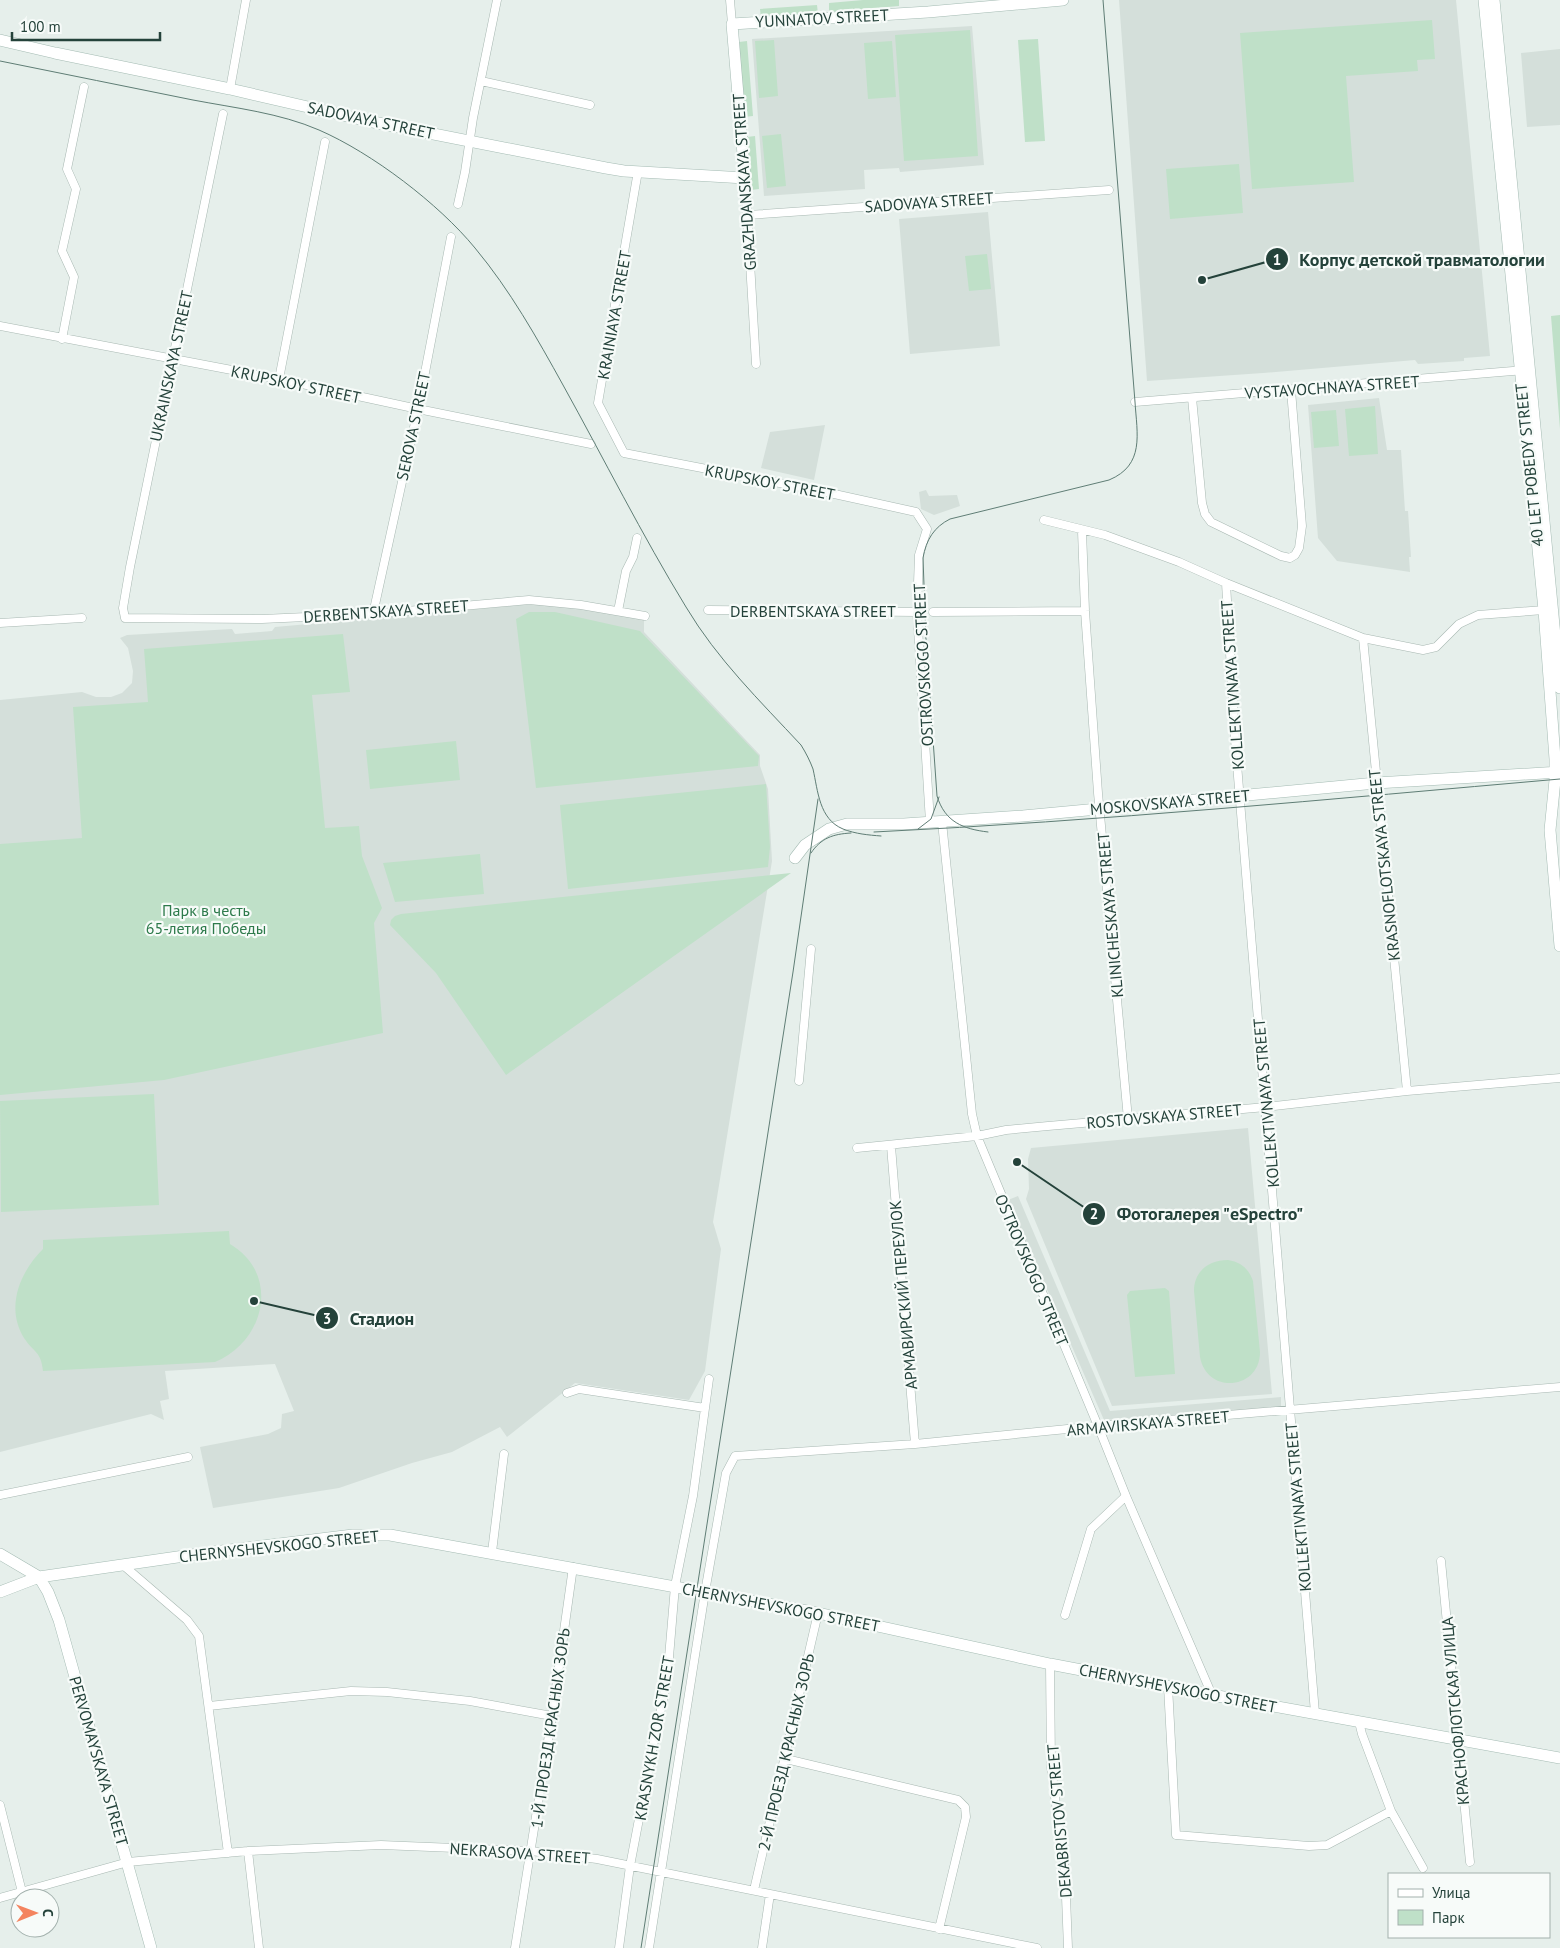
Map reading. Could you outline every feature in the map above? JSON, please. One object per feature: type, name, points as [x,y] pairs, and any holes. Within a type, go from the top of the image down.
[{"type":"street","points":[[230,88],[246,0]]},
{"type":"street","points":[[458,204],[497,0]]},
{"type":"street","name":"GRAZHDANSKAYA STREET","points":[[730,0],[748,215],[756,364]]},
{"type":"street","name":"YUNNATOV STREET","points":[[732,24],[920,12],[1063,0]]},
{"type":"street","name":"40 LET POBEDY STREET","points":[[1484,0],[1560,688]]},
{"type":"street","name":"40 LET POBEDY STREET","points":[[1494,0],[1558,772],[1550,830],[1560,946]]},
{"type":"street","name":"SADOVAYA STREET","points":[[0,40],[230,88],[373,122],[606,168],[745,178]]},
{"type":"street","points":[[481,82],[590,105]]},
{"type":"street","points":[[62,339],[74,276],[62,251],[76,189],[67,169],[84,87]]},
{"type":"street","name":"UKRAINSKAYA STREET","points":[[125,618],[123,608],[130,567],[223,114]]},
{"type":"street","points":[[279,379],[326,142]]},
{"type":"street","name":"KRAINIAYA STREET","points":[[624,453],[598,403],[638,171]]},
{"type":"street","name":"SADOVAYA STREET","points":[[748,215],[1109,190]]},
{"type":"street","name":"SEROVA STREET","points":[[373,614],[418,410],[451,237]]},
{"type":"street","name":"KRUPSKOY STREET","points":[[0,326],[279,379],[418,410],[591,444]]},
{"type":"street","name":"VYSTAVOCHNAYA STREET","points":[[1135,402],[1524,370]]},
{"type":"street","points":[[1192,398],[1204,514],[1211,522],[1281,556],[1290,558],[1295,555],[1299,548],[1302,526],[1291,390]]},
{"type":"street","name":"KRUPSKOY STREET","points":[[624,453],[816,490],[916,512]]},
{"type":"street","name":"OSTROVSKOGO STREET","points":[[916,512],[927,529],[919,555],[917,612],[936,822],[976,1136],[1126,1496],[1212,1695]]},
{"type":"street","points":[[1044,520],[1082,531],[1105,535],[1179,562],[1363,638],[1423,650],[1436,647],[1459,624],[1478,615],[1544,610]]},
{"type":"street","name":"KLINICHESKAYA STREET","points":[[1082,531],[1084,611],[1128,1119]]},
{"type":"street","points":[[618,611],[626,571],[633,557],[637,538]]},
{"type":"street","name":"KOLLEKTIVNAYA STREET","points":[[1226,583],[1240,796],[1314,1713]]},
{"type":"street","name":"DERBENTSKAYA STREET","points":[[125,618],[262,619],[373,614],[529,600],[581,605],[645,616]]},
{"type":"street","name":"DERBENTSKAYA STREET","points":[[708,610],[917,612]]},
{"type":"street","points":[[933,612],[1084,611]]},
{"type":"street","points":[[0,623],[82,618]]},
{"type":"street","name":"KRASNOFLOTSKAYA STREET","points":[[1363,638],[1407,1091]]},
{"type":"street","name":"MOSKOVSKAYA STREET","points":[[795,858],[805,845],[830,829],[855,823],[862,825],[936,822],[1376,783],[1558,772]]},
{"type":"street","points":[[799,1081],[811,949]]},
{"type":"street","name":"ROSTOVSKAYA STREET","points":[[857,1148],[976,1136],[1006,1130],[1560,1078]]},
{"type":"street","name":"АРМАВИРСКИЙ ПЕРЕУЛОК","points":[[891,1146],[915,1444]]},
{"type":"street","name":"KRASNYKH ZOR STREET","points":[[619,1948],[630,1866],[652,1751],[668,1681],[675,1586],[693,1496],[709,1379]]},
{"type":"street","name":"ARMAVIRSKAYA STREET","points":[[705,1592],[726,1473],[735,1456],[915,1444],[1098,1426],[1560,1387]]},
{"type":"street","points":[[567,1393],[579,1389],[704,1408]]},
{"type":"street","points":[[492,1552],[504,1454]]},
{"type":"street","points":[[0,1495],[188,1457]]},
{"type":"street","points":[[1065,1615],[1091,1529],[1126,1496]]},
{"type":"street","name":"CHERNYSHEVSKOGO STREET","points":[[0,1592],[39,1577],[205,1553],[353,1535],[390,1535],[492,1552],[818,1613],[1050,1664],[1560,1758]]},
{"type":"street","points":[[0,1554],[39,1577]]},
{"type":"street","name":"КРАСНОФЛОТСКАЯ УЛИЦА","points":[[1441,1561],[1470,1862]]},
{"type":"street","points":[[123,1565],[187,1620],[199,1636],[228,1853]]},
{"type":"street","name":"1-Й ПРОЕЗД КРАСНЫХ ЗОРЬ","points":[[515,1948],[532,1851],[573,1567]]},
{"type":"street","name":"PERVOMAYSKAYA STREET","points":[[39,1577],[48,1592],[59,1620],[151,1948]]},
{"type":"street","points":[[649,1948],[705,1592]]},
{"type":"street","name":"2-Й ПРОЕЗД КРАСНЫХ ЗОРЬ","points":[[754,1890],[786,1759],[818,1613]]},
{"type":"street","name":"DEKABRISTOV STREET","points":[[1050,1664],[1051,1768],[1065,1871],[1068,1948]]},
{"type":"street","points":[[1168,1686],[1176,1835],[1309,1846],[1327,1844],[1391,1811]]},
{"type":"street","points":[[209,1706],[351,1691],[387,1692],[470,1702],[552,1716]]},
{"type":"street","points":[[1360,1722],[1362,1734],[1391,1811],[1423,1868]]},
{"type":"street","points":[[786,1759],[958,1800],[965,1807],[966,1817],[939,1929]]},
{"type":"street","points":[[0,1805],[21,1888]]},
{"type":"street","name":"NEKRASOVA STREET","points":[[36,1888],[128,1862],[248,1851],[381,1844],[532,1851],[597,1859],[1037,1948]]},
{"type":"street","points":[[248,1851],[258,1948]]},
{"type":"street","points":[[762,1948],[770,1894]]},
{"type":"shaded area","points":[[1119,0],[1456,0],[1490,356],[1464,358],[1464,361],[1418,364],[1415,360],[1147,381]]},
{"type":"shaded area","points":[[972,26],[984,165],[900,172],[899,168],[864,170],[865,189],[764,196],[752,39]]},
{"type":"shaded area","points":[[1560,49],[1560,125],[1527,127],[1521,53]]},
{"type":"shaded area","points":[[988,212],[1000,346],[910,354],[899,219]]},
{"type":"shaded area","points":[[1379,398],[1387,450],[1401,450],[1405,511],[1408,511],[1410,572],[1337,561],[1318,538],[1308,405]]},
{"type":"shaded area","points":[[825,425],[814,480],[761,468],[770,432]]},
{"type":"shaded area","points":[[926,490],[929,496],[957,495],[960,506],[934,515],[921,509],[919,492]]},
{"type":"shaded area","points":[[548,604],[644,618],[644,632],[760,755],[760,766],[768,789],[772,861],[713,1222],[721,1249],[705,1371],[689,1400],[575,1383],[507,1437],[500,1427],[452,1452],[412,1463],[339,1488],[213,1508],[200,1447],[268,1434],[281,1428],[282,1414],[294,1411],[275,1364],[165,1371],[169,1399],[160,1401],[164,1420],[151,1414],[0,1452],[0,700],[82,692],[96,697],[111,697],[122,693],[132,683],[133,671],[128,648],[120,638],[127,635],[232,629],[235,634],[272,631],[275,627]]},
{"type":"shaded area","points":[[1248,1128],[1272,1394],[1112,1406],[1026,1199],[1029,1189],[1028,1159],[1031,1148]]},
{"type":"shaded area","points":[[1018,1196],[1110,1411],[1281,1397],[1281,1407],[1104,1420],[1008,1200]]},
{"type":"green space","points":[[863,0],[899,0],[899,6],[829,12],[829,3]]},
{"type":"green space","points":[[817,5],[818,14],[761,18],[760,9]]},
{"type":"green space","points":[[1432,20],[1435,59],[1417,60],[1418,71],[1346,76],[1354,182],[1252,189],[1240,33]]},
{"type":"green space","points":[[970,30],[978,156],[904,161],[895,35]]},
{"type":"green space","points":[[1038,39],[1045,141],[1025,142],[1018,40]]},
{"type":"green space","points":[[774,40],[778,96],[759,98],[755,41]]},
{"type":"green space","points":[[747,41],[753,116],[744,117],[739,42]]},
{"type":"green space","points":[[892,41],[896,97],[868,99],[864,43]]},
{"type":"green space","points":[[781,134],[786,186],[767,188],[762,136]]},
{"type":"green space","points":[[755,136],[759,189],[751,190],[747,137]]},
{"type":"green space","points":[[1239,164],[1243,213],[1170,219],[1166,169]]},
{"type":"green space","points":[[987,254],[991,289],[969,291],[965,256]]},
{"type":"green space","points":[[1560,315],[1560,429],[1551,316]]},
{"type":"green space","points":[[1375,406],[1378,454],[1349,456],[1345,409]]},
{"type":"green space","points":[[1336,410],[1339,446],[1314,448],[1311,412]]},
{"type":"green space","points":[[529,612],[555,612],[640,631],[759,756],[758,766],[536,788],[516,619]]},
{"type":"green space","name":"Парк в честь 65-летия Победы","points":[[343,634],[350,692],[312,695],[325,828],[359,826],[362,856],[382,908],[374,923],[383,1033],[164,1080],[0,1095],[0,844],[82,838],[73,707],[148,702],[144,649]]},
{"type":"green space","points":[[456,741],[460,780],[370,789],[366,750]]},
{"type":"green space","points":[[766,784],[770,847],[768,867],[568,889],[560,805]]},
{"type":"green space","points":[[480,854],[484,894],[395,902],[383,863]]},
{"type":"green space","points":[[791,873],[506,1075],[436,973],[390,925],[391,920],[395,916],[401,914]]},
{"type":"green space","points":[[154,1094],[159,1205],[1,1212],[0,1101]]},
{"type":"green space","points":[[229,1231],[230,1244],[246,1257],[256,1272],[261,1289],[260,1307],[255,1324],[246,1339],[232,1352],[215,1362],[43,1371],[39,1356],[24,1338],[18,1326],[16,1302],[22,1279],[43,1249],[43,1240]]},
{"type":"green space","points":[[1228,1260],[1237,1262],[1244,1267],[1253,1281],[1260,1352],[1258,1365],[1252,1374],[1243,1380],[1233,1383],[1222,1382],[1212,1378],[1205,1369],[1200,1357],[1194,1291],[1197,1278],[1204,1268],[1215,1262]]},
{"type":"green space","points":[[1165,1288],[1169,1291],[1175,1374],[1135,1377],[1127,1295],[1130,1291]]},
{"type":"tram line","points":[[988,832],[971,829],[956,823],[940,805],[937,796],[926,640],[923,558],[926,545],[935,530],[950,519],[1109,480],[1121,474],[1134,457],[1137,426],[1103,0]]},
{"type":"tram line","points":[[0,61],[289,119],[319,130],[361,152],[424,197],[475,248],[511,297],[553,367],[654,552],[698,626],[725,662],[803,748],[813,769],[821,804],[829,819],[848,831],[881,836]]},
{"type":"tram line","points":[[874,832],[1131,816],[1560,779]]},
{"type":"tram line","points":[[918,829],[931,819],[939,797]]},
{"type":"tram line","points":[[641,1948],[793,972],[818,799]]},
{"type":"tram line","points":[[811,853],[823,840],[839,834],[851,833]]},
{"type":"place","name":"Корпус детской травматологии","points":[[1202,280]]},
{"type":"place","name":"Фотогалерея \"eSpectro\"","points":[[1017,1162]]},
{"type":"place","name":"Стадион","points":[[254,1301]]}]
